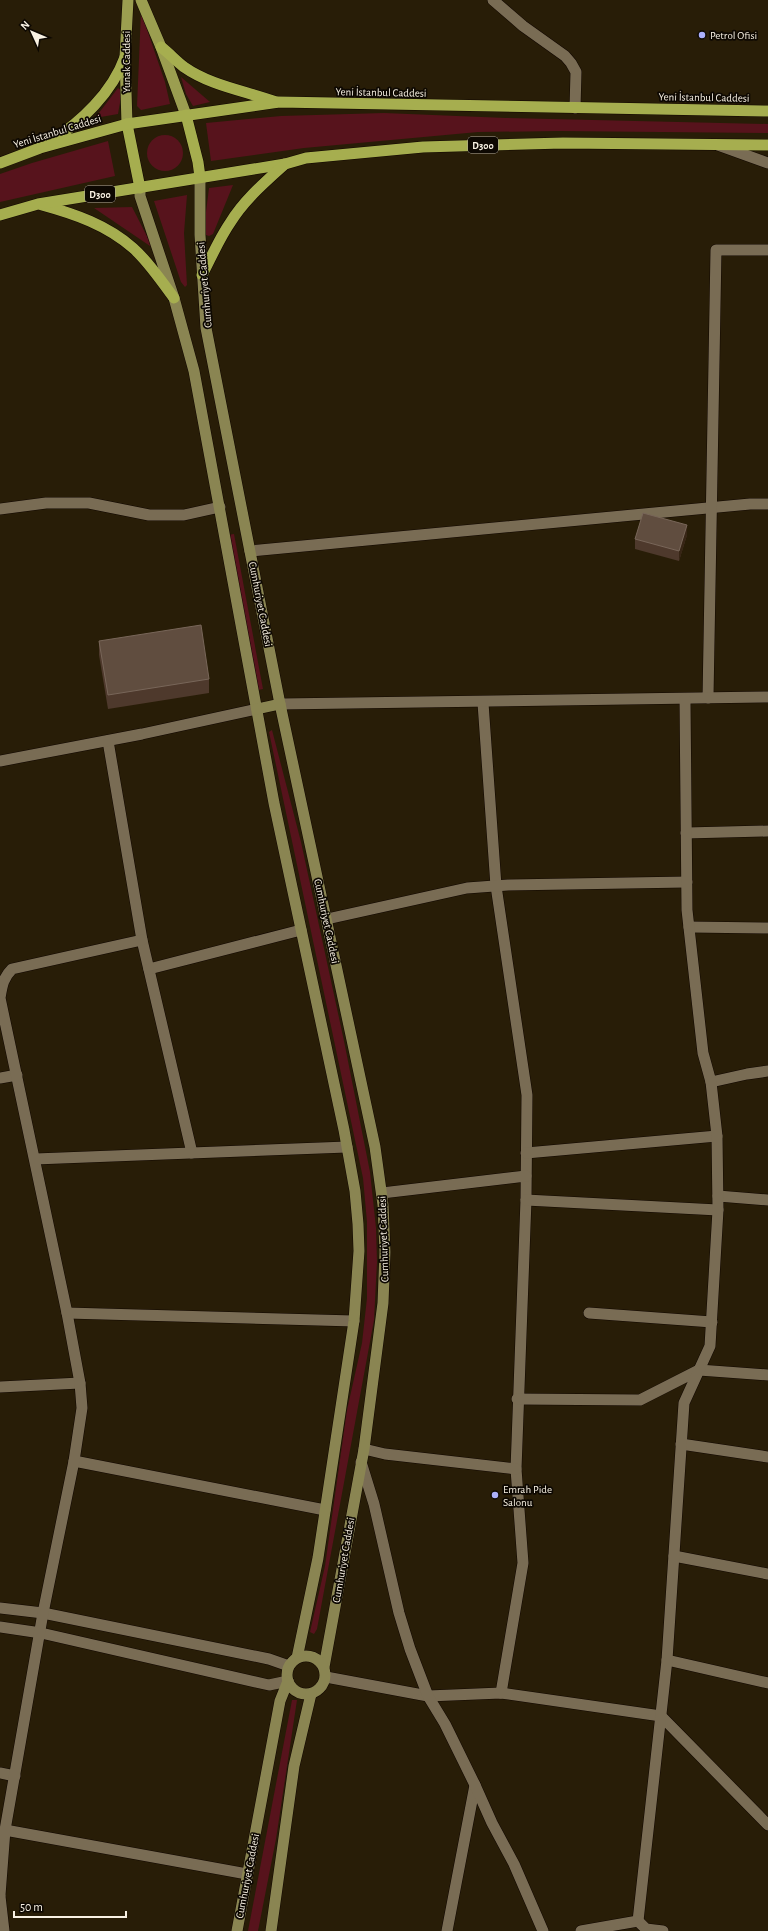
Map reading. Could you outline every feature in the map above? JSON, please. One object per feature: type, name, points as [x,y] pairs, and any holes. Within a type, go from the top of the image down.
[{"type":"highway","points":[[161,47],[184,67],[204,77],[232,89],[279,102]]},
{"type":"highway","points":[[40,148],[66,131],[102,96],[119,74],[125,57]]},
{"type":"highway","name":"Yeni İstanbul Caddesi","points":[[0,162],[40,148],[127,124],[279,102],[768,111]]},
{"type":"highway","points":[[186,115],[198,162],[200,177]]},
{"type":"highway","points":[[127,124],[140,188]]},
{"type":"highway","name":"D300","points":[[0,215],[38,204],[285,164],[306,158],[423,147],[563,143],[768,145]]},
{"type":"highway","points":[[202,275],[229,224],[240,209],[260,186],[285,164]]},
{"type":"highway","points":[[38,204],[90,220],[120,238],[133,248],[149,264],[174,298]]},
{"type":"main road","name":"Yunak Caddesi","points":[[127,124],[125,57],[128,0]]},
{"type":"main road","points":[[141,0],[161,47],[186,115]]},
{"type":"main road","name":"Cumhuriyet Caddesi","points":[[200,177],[200,235],[206,328],[280,704],[375,1147],[382,1193],[385,1252],[384,1296],[364,1449],[322,1687],[311,1694]]},
{"type":"main road","name":"Cumhuriyet Caddesi","points":[[140,188],[140,196],[174,298],[194,371],[274,803],[347,1147],[358,1224],[359,1252],[354,1321],[318,1558],[288,1681],[280,1701],[237,1931]]},
{"type":"main road","points":[[257,709],[280,704]]},
{"type":"main road","points":[[293,1662],[307,1656],[312,1657],[321,1662],[325,1672]]},
{"type":"main road","points":[[274,1931],[294,1766],[311,1694],[298,1693],[288,1681]]},
{"type":"street","points":[[493,0],[523,26],[565,56],[571,63],[576,72],[575,108]]},
{"type":"street","points":[[716,144],[768,163]]},
{"type":"street","points":[[708,698],[716,250],[768,250]]},
{"type":"street","points":[[0,509],[46,503],[89,503],[149,515],[184,515],[220,507]]},
{"type":"street","points":[[250,551],[712,507],[768,504]]},
{"type":"street","points":[[280,704],[483,703],[768,697]]},
{"type":"street","points":[[664,1931],[646,1929],[638,1920],[667,1660],[684,1404],[710,1346],[718,1210],[717,1136],[711,1082],[703,1053],[689,927],[686,833],[685,698]]},
{"type":"street","points":[[483,703],[496,886],[527,1095],[526,1200],[517,1399],[516,1469],[523,1563],[501,1693]]},
{"type":"street","points":[[0,761],[108,741],[257,709]]},
{"type":"street","points":[[108,741],[142,940],[192,1153]]},
{"type":"street","points":[[686,833],[768,831]]},
{"type":"street","points":[[327,919],[467,888],[496,886],[687,882]]},
{"type":"street","points":[[689,927],[768,928]]},
{"type":"street","points":[[149,969],[301,930]]},
{"type":"street","points":[[4,1931],[0,1895],[5,1830],[41,1633],[43,1613],[74,1462],[82,1408],[80,1384],[67,1313],[0,998],[2,984],[12,969],[142,940]]},
{"type":"street","points":[[711,1082],[768,1071]]},
{"type":"street","points":[[0,1078],[17,1075]]},
{"type":"street","points":[[526,1153],[717,1136]]},
{"type":"street","points":[[35,1160],[347,1147]]},
{"type":"street","points":[[382,1193],[526,1176]]},
{"type":"street","points":[[718,1196],[768,1200]]},
{"type":"street","points":[[526,1200],[718,1210]]},
{"type":"street","points":[[67,1313],[354,1321]]},
{"type":"street","points":[[589,1313],[712,1322]]},
{"type":"street","points":[[517,1399],[640,1400],[699,1370],[768,1375]]},
{"type":"street","points":[[0,1387],[80,1384]]},
{"type":"street","points":[[681,1444],[768,1457]]},
{"type":"street","points":[[364,1449],[385,1454],[516,1469]]},
{"type":"street","points":[[74,1462],[325,1510]]},
{"type":"street","points":[[361,1462],[374,1504],[401,1620],[410,1649],[428,1696],[445,1724],[514,1864],[543,1931]]},
{"type":"street","points":[[674,1556],[768,1574]]},
{"type":"street","points":[[0,1608],[43,1613],[269,1659],[293,1662]]},
{"type":"street","points":[[0,1627],[41,1633],[269,1685],[288,1681]]},
{"type":"street","points":[[667,1660],[768,1683]]},
{"type":"street","points":[[325,1672],[428,1696],[501,1693],[661,1716],[768,1825]]},
{"type":"street","points":[[0,1773],[15,1776]]},
{"type":"street","points":[[447,1931],[475,1785]]},
{"type":"street","points":[[5,1830],[247,1874]]},
{"type":"street","points":[[581,1931],[638,1920]]},
{"type":"shaded area","points":[[141,12],[165,82],[170,104],[141,110],[137,106]]},
{"type":"shaded area","points":[[181,77],[210,102],[193,106],[186,94]]},
{"type":"shaded area","points":[[118,88],[122,91],[118,114],[95,118]]},
{"type":"shaded area","points":[[384,113],[506,118],[768,124],[768,133],[559,131],[478,132],[304,148],[211,161],[206,123],[281,116]]},
{"type":"shaded area","points":[[165,135],[175,138],[180,143],[183,153],[180,163],[175,168],[165,171],[155,168],[150,163],[147,153],[150,143],[155,138]]},
{"type":"shaded area","points":[[108,141],[115,176],[0,202],[0,174]]},
{"type":"shaded area","points":[[233,185],[213,234],[209,236],[206,235],[205,220],[209,188]]},
{"type":"shaded area","points":[[187,195],[184,233],[187,285],[185,287],[181,282],[154,201]]},
{"type":"shaded area","points":[[132,207],[153,248],[94,208]]},
{"type":"shaded area","points":[[234,534],[263,689],[258,690],[228,535]]},
{"type":"shaded area","points":[[272,730],[301,842],[344,1041],[370,1172],[376,1228],[377,1262],[374,1320],[317,1629],[314,1634],[310,1632],[325,1566],[347,1410],[362,1343],[367,1298],[367,1222],[363,1178],[269,732]]},
{"type":"shaded area","points":[[292,1700],[297,1700],[276,1839],[258,1931],[248,1931]]},
{"type":"building","points":[[643,513],[687,525],[679,551],[635,539]]},
{"type":"building","points":[[201,625],[209,679],[108,695],[99,641]]},
{"type":"place","name":"Petrol Ofisi","points":[[702,35]]},
{"type":"place","name":"Emrah Pide Salonu","points":[[495,1495]]}]
